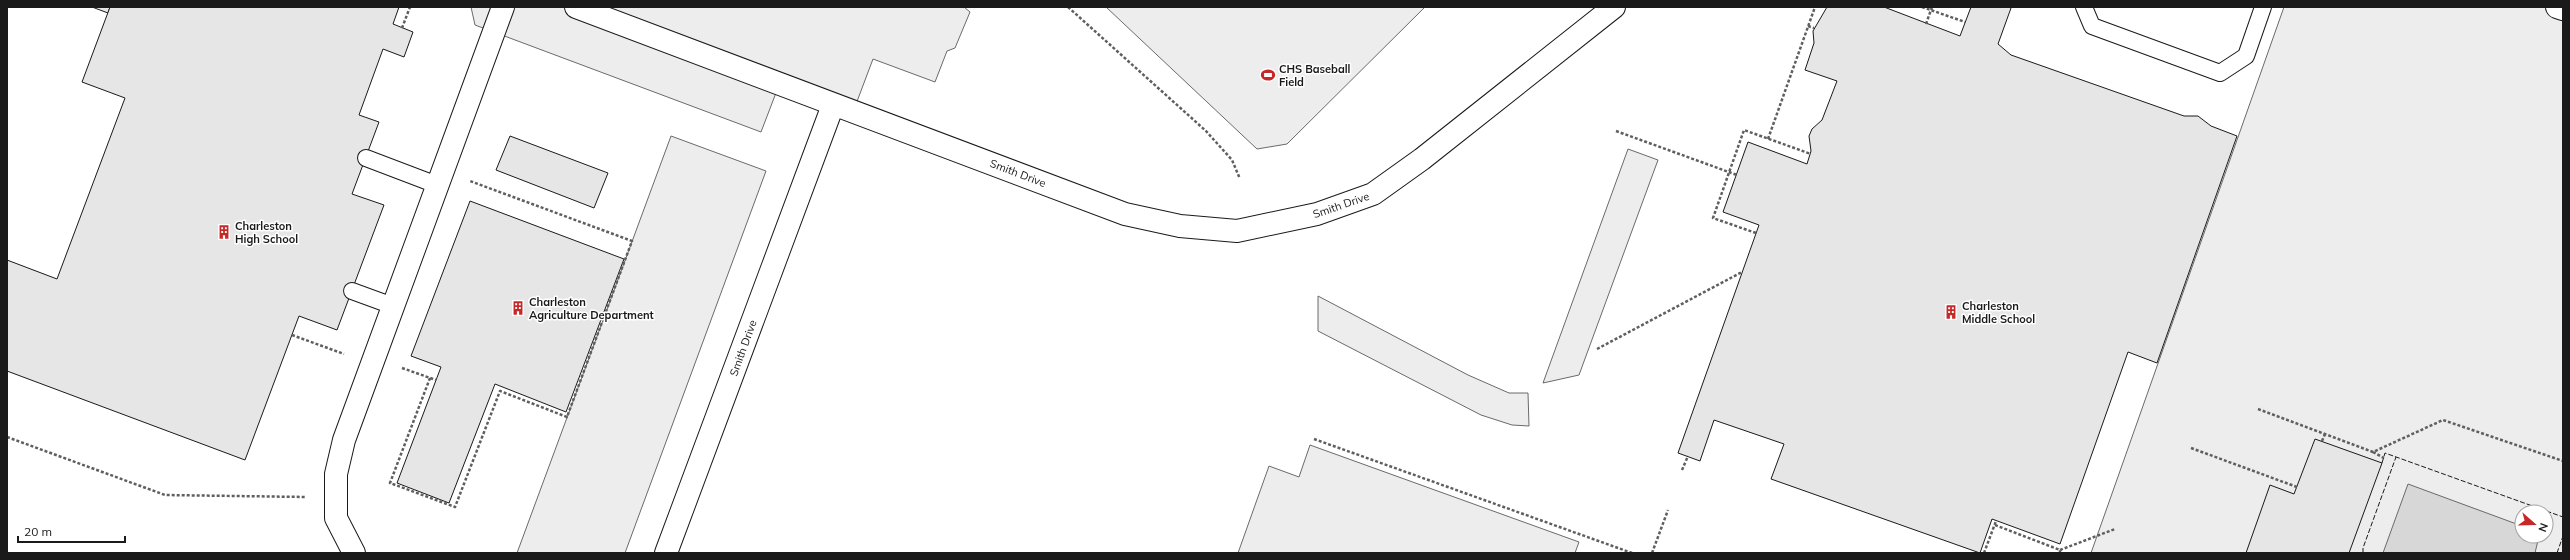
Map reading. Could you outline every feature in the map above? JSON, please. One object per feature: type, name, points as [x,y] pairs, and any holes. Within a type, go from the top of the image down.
[{"type":"street","points":[[354,553],[336,518],[336,474],[344,440],[503,7]]},
{"type":"street","points":[[576,7],[833,105]]},
{"type":"street","name":"Smith Drive","points":[[666,553],[833,105],[1125,214],[1180,226],[1237,231],[1317,214],[1373,194],[1422,159],[1614,7]]},
{"type":"street","points":[[2557,7],[2563,9]]},
{"type":"lane","points":[[2084,7],[2092,26],[2220,73],[2246,56],[2263,7]]},
{"type":"lane","points":[[366,158],[437,185]]},
{"type":"lane","points":[[352,291],[393,306]]},
{"type":"path","points":[[402,28],[410,7]]},
{"type":"path","points":[[1068,7],[1215,140],[1232,160],[1240,179]]},
{"type":"path","points":[[1768,139],[1815,7]]},
{"type":"path","points":[[1922,7],[1965,22]]},
{"type":"path","points":[[1926,24],[1931,9]]},
{"type":"path","points":[[1808,26],[1814,28]]},
{"type":"path","points":[[1756,233],[1713,218],[1744,130],[1811,154]]},
{"type":"path","points":[[1616,131],[1737,174]]},
{"type":"path","points":[[430,378],[390,483],[455,507],[500,391],[567,417],[632,241],[465,179]]},
{"type":"path","points":[[1597,349],[1742,272]]},
{"type":"path","points":[[292,335],[348,356]]},
{"type":"path","points":[[2258,409],[2373,452],[2384,458]]},
{"type":"path","points":[[2373,452],[2443,420],[2563,461]]},
{"type":"path","points":[[2322,441],[2325,434]]},
{"type":"path","points":[[7,437],[165,495],[308,497]]},
{"type":"path","points":[[1314,439],[1632,553]]},
{"type":"path","points":[[2191,448],[2297,487]]},
{"type":"path","points":[[1682,470],[1688,456]]},
{"type":"path","points":[[1652,553],[1668,510]]},
{"type":"path","points":[[1984,553],[1996,521]]},
{"type":"path","points":[[1995,525],[2060,552],[2115,529]]},
{"type":"shaded area","points":[[471,7],[964,7],[970,12],[955,48],[947,51],[935,82],[873,59],[853,112],[779,85],[761,132],[475,25]]},
{"type":"shaded area","name":"CHS Baseball Field","points":[[1106,7],[1425,7],[1287,144],[1257,149]]},
{"type":"shaded area","points":[[2284,7],[2556,7],[2563,10],[2563,553],[2091,553]]},
{"type":"shaded area","points":[[671,136],[766,171],[625,553],[517,553]]},
{"type":"shaded area","points":[[1628,149],[1658,160],[1579,375],[1543,383]]},
{"type":"shaded area","points":[[1318,296],[1468,375],[1509,393],[1528,393],[1529,426],[1512,425],[1481,415],[1318,331]]},
{"type":"shaded area","points":[[1310,445],[1579,542],[1575,553],[1238,553],[1269,466],[1299,477]]},
{"type":"shaded area","points":[[2408,484],[2514,523],[2514,544],[2537,544],[2535,553],[2383,553]]},
{"type":"building","points":[[92,7],[110,7],[108,13]]},
{"type":"building","name":"Charleston High School","points":[[110,7],[399,7],[393,24],[413,32],[404,57],[383,49],[359,115],[379,122],[352,194],[384,205],[337,330],[299,316],[245,460],[7,371],[7,260],[57,279],[125,98],[82,82]]},
{"type":"building","name":"Charleston Middle School","points":[[1827,7],[1884,7],[1960,36],[1971,7],[2009,7],[2011,8],[1998,44],[2011,55],[2184,116],[2198,116],[2211,126],[2237,136],[2157,363],[2128,352],[2060,544],[1992,519],[1980,553],[1771,479],[1784,444],[1714,420],[1700,461],[1678,453],[1759,225],[1723,212],[1748,142],[1807,164],[1811,151],[1809,136],[1812,129],[1822,120],[1837,81],[1805,70],[1814,43],[1813,31]]},
{"type":"building","points":[[510,136],[608,173],[594,208],[496,170]]},
{"type":"building","name":"Charleston Agriculture Department","points":[[470,201],[624,259],[566,412],[495,384],[449,503],[397,483],[441,367],[411,356]]},
{"type":"building","points":[[2315,439],[2382,463],[2349,553],[2246,553],[2270,485],[2294,494]]},
{"type":"fence","points":[[2382,463],[2385,453],[2563,517]]},
{"type":"fence","points":[[2363,553],[2363,548],[2396,457]]},
{"type":"fence","points":[[2557,553],[2563,536]]},
{"type":"place","name":"CHS Baseball Field","points":[[1268,75]]},
{"type":"place","name":"Charleston High School","points":[[224,232]]},
{"type":"place","name":"Charleston Agriculture Department","points":[[518,308]]},
{"type":"place","name":"Charleston Middle School","points":[[1951,312]]}]
